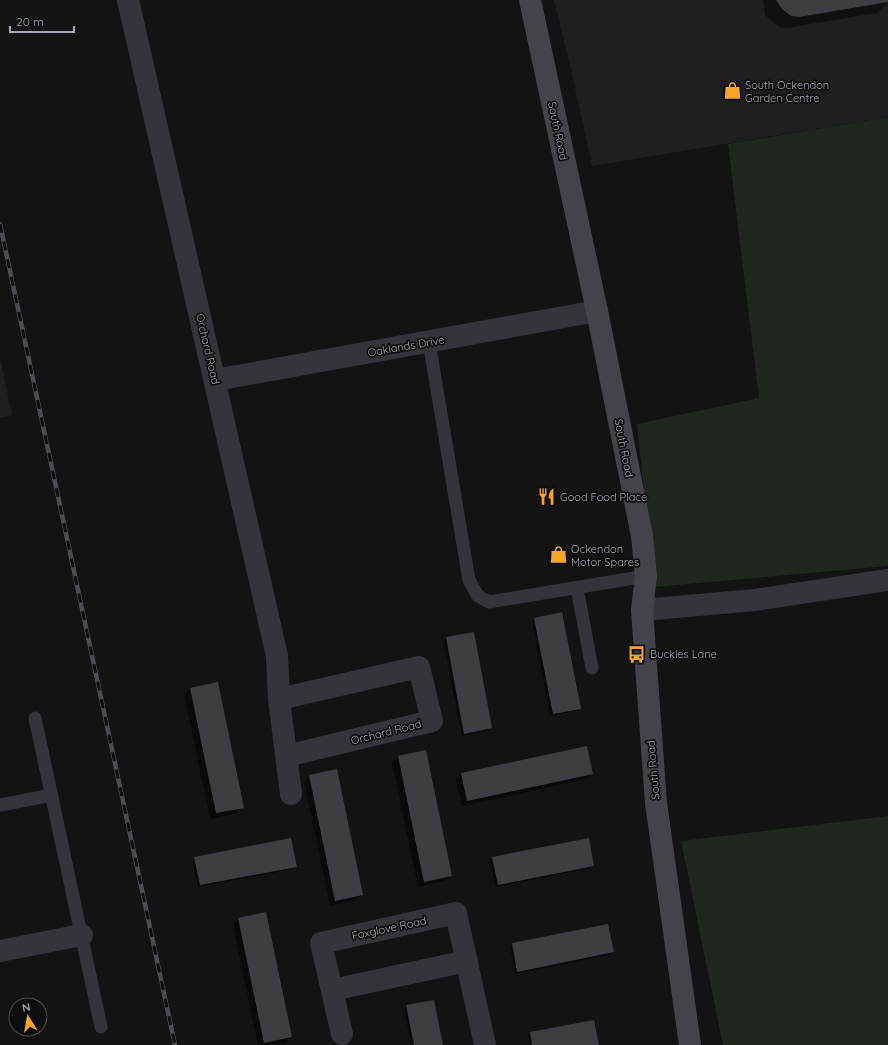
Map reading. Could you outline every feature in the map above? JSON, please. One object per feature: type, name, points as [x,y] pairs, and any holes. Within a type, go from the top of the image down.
[{"type":"main road","name":"South Road","points":[[530,0],[597,311],[642,536],[646,576],[642,610],[656,803],[690,1045]]},
{"type":"street","name":"Orchard Road","points":[[128,0],[277,656],[279,699],[290,794]]},
{"type":"street","name":"Oaklands Drive","points":[[215,380],[597,311]]},
{"type":"street","points":[[642,610],[755,600],[888,580]]},
{"type":"street","name":"Orchard Road","points":[[279,699],[419,667],[432,721],[286,756]]},
{"type":"street","name":"Foxglove Road","points":[[342,1034],[321,943],[456,913],[485,1045]]},
{"type":"street","points":[[0,951],[82,935]]},
{"type":"street","points":[[332,990],[467,961]]},
{"type":"lane","points":[[428,342],[470,580],[478,596],[489,602],[646,576]]},
{"type":"lane","points":[[577,588],[592,668]]},
{"type":"lane","points":[[35,718],[101,1027]]},
{"type":"lane","points":[[0,805],[52,795]]},
{"type":"shaded area","name":"South Ockendon Garden Centre","points":[[554,0],[888,0],[888,117],[592,166]]},
{"type":"shaded area","points":[[888,117],[888,566],[654,587],[637,424],[759,398],[728,144]]},
{"type":"shaded area","points":[[0,358],[12,415],[0,418]]},
{"type":"shaded area","points":[[888,816],[888,1045],[723,1045],[681,841]]},
{"type":"building","points":[[776,0],[888,0],[888,2],[799,17],[791,16],[782,9]]},
{"type":"building","points":[[562,612],[581,709],[553,714],[534,618]]},
{"type":"building","points":[[474,632],[492,728],[464,734],[446,637]]},
{"type":"building","points":[[218,682],[244,808],[216,813],[190,688]]},
{"type":"building","points":[[587,746],[593,774],[467,801],[461,773]]},
{"type":"building","points":[[426,750],[452,876],[424,882],[398,756]]},
{"type":"building","points":[[337,769],[363,895],[335,901],[309,775]]},
{"type":"building","points":[[291,838],[297,867],[200,885],[194,857]]},
{"type":"building","points":[[589,838],[594,866],[498,885],[492,857]]},
{"type":"building","points":[[266,912],[292,1037],[264,1043],[238,918]]},
{"type":"building","points":[[608,924],[614,952],[517,972],[512,943]]},
{"type":"building","points":[[434,1000],[443,1045],[414,1045],[406,1005]]},
{"type":"building","points":[[594,1020],[599,1045],[532,1045],[530,1032]]},
{"type":"railway","points":[[0,224],[175,1045]]},
{"type":"place","name":"South Ockendon Garden Centre","points":[[732,91]]},
{"type":"place","name":"Good Food Place","points":[[547,497]]},
{"type":"place","name":"Ockendon Motor Spares","points":[[558,555]]},
{"type":"place","name":"Buckles Lane","points":[[637,654]]}]
